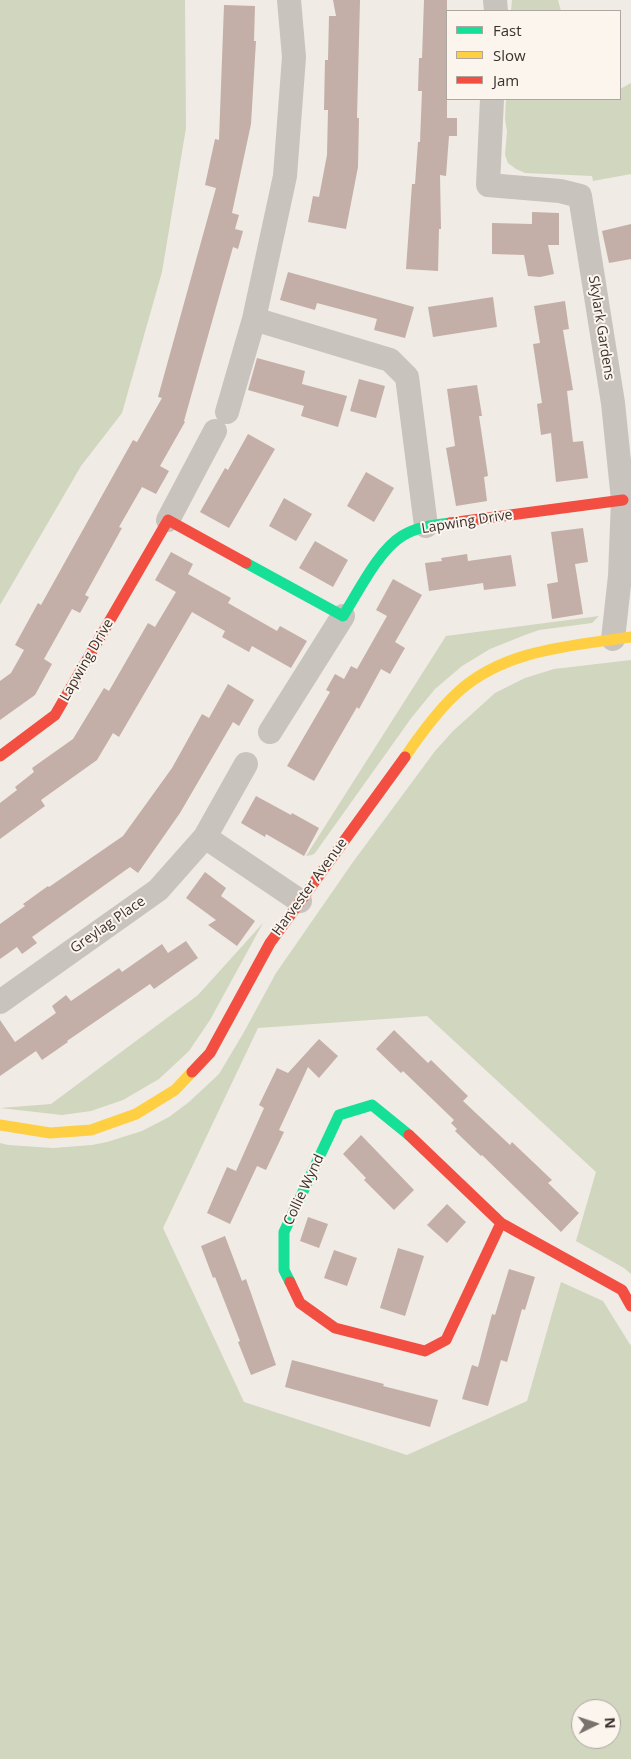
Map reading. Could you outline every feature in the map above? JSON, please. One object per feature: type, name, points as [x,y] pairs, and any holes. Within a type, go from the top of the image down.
[{"type":"street","points":[[289,0],[294,57],[285,176],[254,319],[390,360],[406,377],[426,526]]},
{"type":"street","name":"Skylark Gardens","points":[[492,100],[488,185],[560,191],[580,196],[622,402],[623,500],[620,576],[622,638]]},
{"type":"street","name":"Lapwing Drive","points":[[0,756],[55,715],[168,520],[221,421],[254,319]]},
{"type":"street","name":"Lapwing Drive","points":[[343,616],[386,548],[403,535],[426,526],[623,500]]},
{"type":"street","points":[[168,520],[343,616],[270,732]]},
{"type":"street","name":"Harvester Avenue","points":[[0,1126],[50,1133],[91,1130],[136,1114],[175,1090],[210,1053],[270,943],[422,732],[458,692],[481,675],[522,656],[544,650],[622,638]]},
{"type":"street","name":"Greylag Place","points":[[0,1002],[158,890],[205,837],[246,764]]},
{"type":"street","points":[[205,837],[300,901]]},
{"type":"street","name":"Collie Wynd","points":[[501,1223],[446,1340],[425,1351],[335,1328],[300,1303],[284,1270],[284,1232],[339,1115],[372,1105],[400,1127],[501,1223],[622,1290],[631,1306]]},
{"type":"green space","points":[[0,0],[185,0],[186,128],[162,272],[122,413],[81,466],[0,605]]},
{"type":"green space","points":[[512,0],[558,0],[561,10],[511,10]]},
{"type":"green space","points":[[631,83],[631,174],[593,181],[592,176],[525,173],[508,163],[505,155],[507,131],[505,119],[506,100],[621,100],[621,88]]},
{"type":"green space","points":[[599,616],[592,623],[539,630],[525,635],[490,649],[462,666],[435,689],[412,717],[315,853],[306,856],[446,636]]},
{"type":"green space","points":[[631,660],[631,1274],[624,1268],[576,1241],[596,1172],[427,1016],[258,1028],[163,1228],[244,1402],[407,1455],[527,1401],[561,1282],[603,1301],[631,1346],[631,1759],[0,1759],[0,1143],[53,1148],[107,1142],[142,1131],[169,1117],[189,1102],[219,1074],[276,973],[353,862],[435,751],[453,731],[495,693],[525,678],[554,669]]},
{"type":"green space","points":[[263,923],[210,1020],[189,1051],[159,1079],[123,1100],[91,1111],[62,1115],[0,1108],[51,1104],[198,995]]},
{"type":"building","points":[[333,0],[360,0],[357,118],[359,118],[358,167],[346,229],[308,222],[313,196],[319,197],[327,155],[328,110],[324,110],[325,60],[328,60],[329,16],[336,16]]},
{"type":"building","points":[[424,0],[447,0],[447,118],[457,118],[457,136],[449,136],[446,176],[440,175],[441,229],[439,229],[438,271],[406,269],[412,184],[415,184],[418,142],[420,142],[422,91],[418,91],[419,58],[422,58]]},
{"type":"building","points":[[224,5],[255,6],[254,41],[256,41],[251,124],[232,213],[239,215],[235,229],[243,231],[238,249],[233,247],[185,422],[160,466],[169,471],[156,494],[142,487],[119,527],[122,528],[85,595],[89,597],[80,613],[72,609],[44,659],[52,664],[35,695],[0,720],[0,681],[11,673],[24,650],[15,645],[38,603],[41,605],[133,440],[137,442],[162,398],[158,397],[216,188],[205,185],[215,139],[219,140]]},
{"type":"building","points":[[532,212],[559,213],[559,245],[548,245],[554,274],[540,277],[528,276],[524,255],[492,254],[492,223],[532,224]]},
{"type":"building","points":[[631,224],[631,259],[609,263],[602,231]]},
{"type":"building","points":[[288,272],[414,307],[405,338],[374,330],[377,319],[317,303],[315,310],[280,300]]},
{"type":"building","points":[[493,297],[497,327],[433,337],[428,307]]},
{"type":"building","points":[[565,301],[569,329],[563,330],[573,390],[567,391],[573,442],[583,441],[588,478],[556,482],[551,433],[541,435],[537,404],[542,403],[533,344],[540,343],[534,306]]},
{"type":"building","points":[[257,358],[305,371],[302,384],[347,396],[338,427],[301,416],[304,406],[248,390]]},
{"type":"building","points":[[359,379],[385,386],[376,418],[350,411]]},
{"type":"building","points":[[477,385],[482,416],[479,416],[488,476],[484,477],[487,501],[456,506],[446,448],[455,446],[447,389]]},
{"type":"building","points":[[248,434],[275,449],[229,528],[200,512],[225,468],[228,470]]},
{"type":"building","points":[[366,472],[394,488],[374,522],[347,506]]},
{"type":"building","points":[[284,498],[312,514],[296,541],[269,526]]},
{"type":"building","points":[[583,528],[588,562],[575,564],[583,614],[552,619],[547,584],[558,582],[551,532]]},
{"type":"building","points":[[315,541],[348,560],[333,587],[299,568]]},
{"type":"building","points":[[171,552],[193,564],[188,574],[231,598],[228,603],[277,631],[280,626],[307,641],[291,668],[252,646],[249,652],[222,637],[225,631],[192,612],[119,737],[113,733],[97,760],[41,800],[45,806],[0,839],[0,803],[17,790],[15,787],[34,772],[32,768],[73,739],[104,688],[109,691],[148,623],[155,627],[176,592],[155,580]]},
{"type":"building","points":[[467,554],[468,561],[511,555],[516,586],[484,590],[483,583],[429,591],[425,563],[442,561],[441,558]]},
{"type":"building","points":[[393,579],[422,595],[395,642],[405,648],[390,674],[381,669],[359,709],[357,707],[314,781],[287,766],[330,692],[326,690],[335,674],[344,679],[351,666],[357,669],[387,616],[376,610]]},
{"type":"building","points":[[228,684],[254,700],[239,726],[233,722],[180,813],[138,873],[130,867],[32,937],[37,943],[22,954],[17,947],[0,959],[0,924],[48,886],[123,836],[172,768],[202,714],[209,718]]},
{"type":"building","points":[[256,796],[319,828],[304,856],[266,834],[265,837],[241,823]]},
{"type":"building","points":[[205,872],[226,888],[221,896],[255,921],[237,946],[208,925],[216,920],[186,898]]},
{"type":"building","points":[[186,941],[198,958],[154,989],[150,984],[42,1060],[36,1051],[0,1076],[0,1020],[15,1042],[56,1013],[52,1006],[66,995],[71,1001],[119,968],[122,972],[162,944],[168,953]]},
{"type":"building","points":[[394,1030],[428,1063],[431,1060],[468,1096],[463,1101],[510,1145],[512,1142],[552,1180],[548,1183],[579,1213],[561,1232],[455,1131],[457,1129],[451,1123],[454,1120],[403,1071],[401,1073],[376,1049]]},
{"type":"building","points":[[319,1039],[338,1056],[319,1078],[308,1067],[279,1130],[284,1132],[266,1170],[257,1166],[230,1224],[207,1213],[227,1167],[236,1171],[264,1108],[259,1105],[277,1068],[288,1073]]},
{"type":"building","points":[[361,1135],[414,1190],[394,1210],[364,1180],[366,1178],[343,1154]]},
{"type":"building","points":[[447,1204],[466,1222],[447,1243],[427,1225]]},
{"type":"building","points":[[308,1217],[328,1224],[319,1248],[300,1241]]},
{"type":"building","points":[[225,1236],[242,1281],[246,1279],[276,1365],[251,1375],[238,1342],[240,1341],[201,1246]]},
{"type":"building","points":[[398,1248],[424,1256],[405,1316],[380,1308]]},
{"type":"building","points":[[334,1250],[357,1258],[347,1286],[324,1278]]},
{"type":"building","points":[[509,1269],[535,1277],[525,1310],[522,1309],[507,1362],[501,1360],[488,1406],[462,1399],[472,1365],[478,1367],[492,1314],[495,1315]]},
{"type":"building","points":[[292,1360],[438,1400],[430,1427],[285,1387]]},
{"type":"traffic: fast","points":[[246,563],[343,616],[369,572],[393,543],[413,530],[450,523]]},
{"type":"traffic: fast","points":[[290,1282],[284,1270],[284,1232],[339,1115],[372,1105],[409,1135]]},
{"type":"traffic: slow","points":[[405,757],[443,707],[458,692],[477,678],[497,667],[518,658],[540,652],[631,637]]},
{"type":"traffic: slow","points":[[0,1125],[50,1133],[91,1130],[136,1114],[175,1090],[192,1072]]},
{"type":"traffic: jam","points":[[450,523],[623,500]]},
{"type":"traffic: jam","points":[[0,756],[55,715],[168,520],[246,563]]},
{"type":"traffic: jam","points":[[192,1072],[210,1053],[270,943],[405,757]]},
{"type":"traffic: jam","points":[[409,1135],[501,1223],[622,1290],[631,1306]]},
{"type":"traffic: jam","points":[[290,1282],[300,1303],[335,1328],[425,1351],[446,1340],[501,1223]]}]
